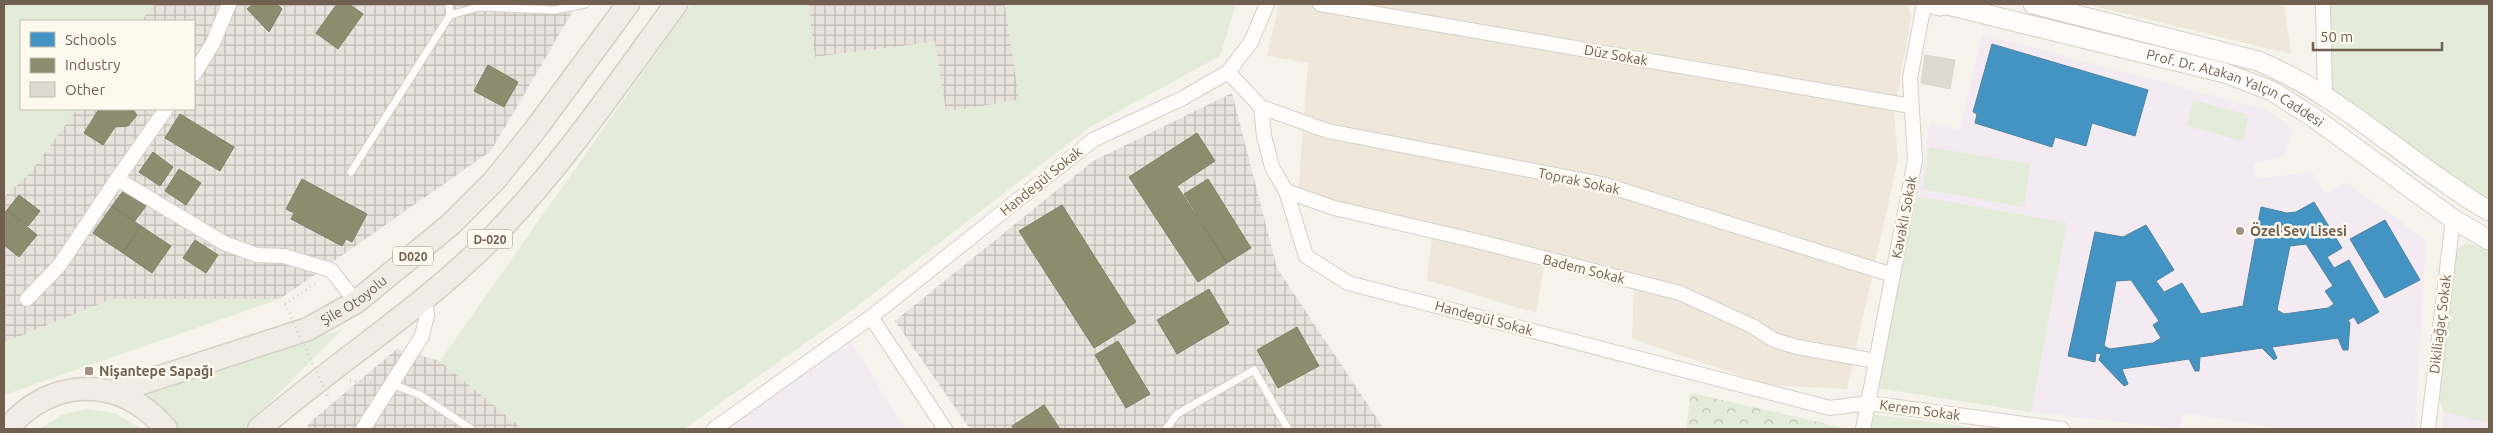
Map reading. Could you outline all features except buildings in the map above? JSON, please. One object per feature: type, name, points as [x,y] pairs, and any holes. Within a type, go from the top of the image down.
[{"type":"highway","name":"Şile Otoyolu","points":[[114,392],[308,329],[356,302],[450,226],[494,181],[535,130],[628,4]]},
{"type":"highway","name":"D-020","points":[[259,429],[300,394],[426,297],[493,237],[554,168],[676,4]]},
{"type":"highway","points":[[7,429],[19,415],[39,400],[63,391],[89,388],[114,392],[140,405],[166,429]]},
{"type":"main road","name":"Prof. Dr. Atakan Yalçın Caddesi","points":[[1943,4],[2224,73],[2272,91],[2313,117],[2453,219],[2489,240]]},
{"type":"main road","name":"Prof. Dr. Atakan Yalçın Caddesi","points":[[2033,4],[2258,61],[2288,74],[2325,97],[2489,211]]},
{"type":"street","points":[[195,72],[213,43],[229,4]]},
{"type":"street","name":"Handegül Sokak","points":[[714,429],[871,317],[1093,140],[1183,98],[1228,72],[1251,42],[1267,4]]},
{"type":"street","name":"Düz Sokak","points":[[1320,4],[1911,106]]},
{"type":"street","name":"Kavaklı Sokak","points":[[1863,429],[1914,160],[1910,78],[1924,4]]},
{"type":"street","points":[[2323,4],[2325,97]]},
{"type":"street","points":[[1228,72],[1261,107]]},
{"type":"street","name":"Handegül Sokak","points":[[1261,107],[1264,136],[1272,166],[1286,191],[1306,256],[1348,283],[1830,408],[1868,403]]},
{"type":"street","name":"Toprak Sokak","points":[[1261,107],[1328,131],[1602,184],[1893,275]]},
{"type":"street","points":[[27,299],[59,266],[165,110]]},
{"type":"street","points":[[117,179],[224,243],[257,255],[284,256],[331,270],[356,302]]},
{"type":"street","name":"Badem Sokak","points":[[1286,191],[1334,208],[1480,242],[1680,293],[1752,326],[1774,340],[1797,347],[1876,361]]},
{"type":"street","name":"Dikiliağaç Sokak","points":[[2428,429],[2453,219]]},
{"type":"street","points":[[363,429],[422,336],[427,315],[426,297]]},
{"type":"street","points":[[871,317],[945,429]]},
{"type":"street","name":"Kerem Sokak","points":[[1868,403],[2062,429]]},
{"type":"lane","points":[[351,172],[450,15],[449,4]]},
{"type":"lane","points":[[450,15],[479,7],[555,10],[585,4]]},
{"type":"lane","points":[[1166,429],[1177,414],[1254,370],[1288,429]]},
{"type":"lane","points":[[392,384],[420,395],[471,429]]},
{"type":"path","points":[[317,283],[285,304],[329,399]]},
{"type":"path","points":[[350,381],[392,384]]},
{"type":"shaded area","points":[[154,4],[577,4],[491,151],[280,299],[112,299],[4,343],[4,197],[29,174],[76,110],[195,110],[195,20],[142,20]]},
{"type":"shaded area","points":[[808,4],[1005,4],[1020,100],[945,112],[934,42],[815,57]]},
{"type":"shaded area","points":[[1279,4],[1908,4],[1911,17],[1894,113],[1898,160],[1847,389],[1768,385],[1632,339],[1634,284],[1544,266],[1536,313],[1427,280],[1432,236],[1298,197],[1308,63],[1267,56]]},
{"type":"shaded area","points":[[2086,4],[2284,4],[2291,54],[2093,6]]},
{"type":"shaded area","name":"Özel Sev Lisesi","points":[[1982,34],[2267,110],[2293,129],[2285,156],[2253,163],[2257,179],[2312,172],[2326,194],[2346,182],[2426,240],[2415,429],[2281,429],[2183,413],[2180,429],[2031,412],[2067,223],[1917,196],[1930,123],[1960,130]]},
{"type":"shaded area","points":[[1232,93],[1277,268],[1384,429],[970,429],[895,321],[1093,161]]},
{"type":"shaded area","points":[[848,336],[905,429],[725,429]]},
{"type":"shaded area","points":[[397,349],[440,361],[523,429],[306,429],[309,423]]},
{"type":"shaded area","points":[[2444,412],[2489,423],[2489,429],[2441,429]]},
{"type":"green space","points":[[4,4],[154,4],[142,20],[20,20],[20,110],[76,110],[29,174],[4,197]]},
{"type":"green space","points":[[691,4],[808,4],[815,57],[935,42],[946,112],[1019,100],[1005,4],[1236,4],[1220,56],[1090,127],[852,310],[684,429],[523,429],[440,361]]},
{"type":"green space","points":[[2323,4],[2489,4],[2489,204],[2333,94]]},
{"type":"green space","points":[[2193,100],[2249,115],[2243,141],[2187,126]]},
{"type":"green space","points":[[1929,147],[2030,164],[2024,207],[1923,189]]},
{"type":"green space","points":[[1917,196],[2067,223],[2031,412],[1876,388]]},
{"type":"green space","points":[[2466,243],[2489,249],[2489,423],[2444,412],[2437,392],[2447,256]]},
{"type":"green space","points":[[112,299],[280,299],[4,395],[4,343]]},
{"type":"green space","points":[[343,329],[243,429],[178,429],[146,395]]},
{"type":"green space","points":[[1691,393],[1840,427],[1840,429],[1686,429]]},
{"type":"green space","points":[[86,409],[114,413],[142,429],[39,429],[62,415]]},
{"type":"green space","points":[[1870,414],[1984,429],[1867,429]]},
{"type":"place","name":"Özel Sev Lisesi","points":[[2240,231]]},
{"type":"place","name":"Nişantepe Sapağı","points":[[89,371]]}]
